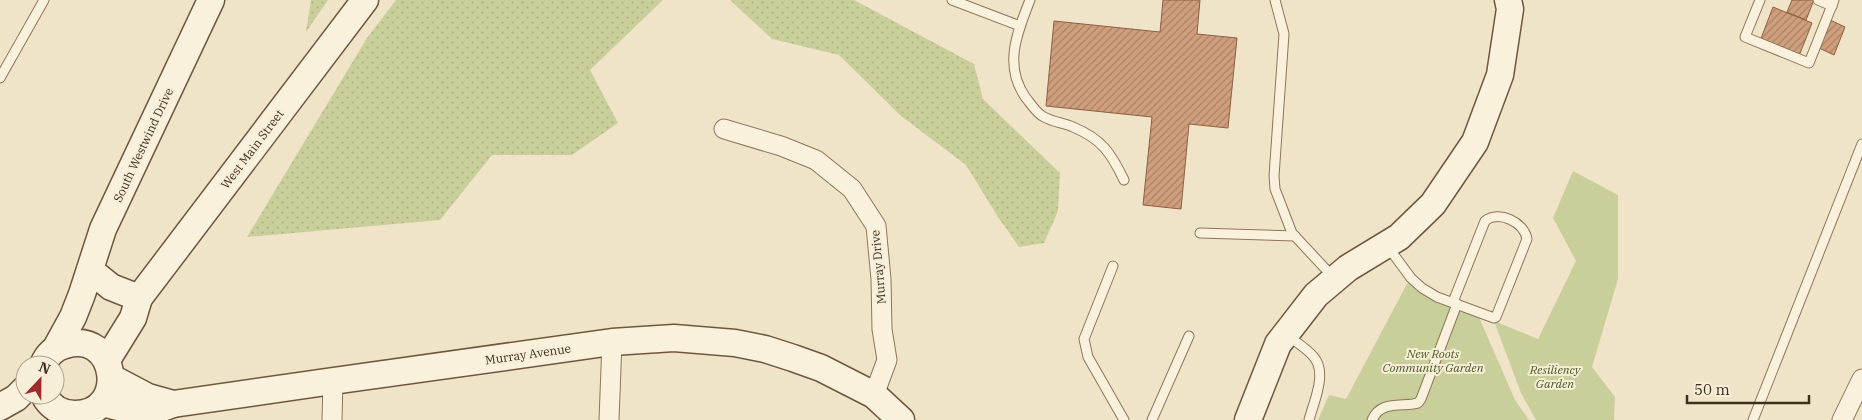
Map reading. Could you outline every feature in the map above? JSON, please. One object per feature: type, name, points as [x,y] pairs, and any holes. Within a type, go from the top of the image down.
[{"type":"street","name":"South Westwind Drive","points":[[51,355],[73,317],[104,229],[212,0]]},
{"type":"street","name":"West Main Street","points":[[100,357],[133,318],[139,298],[365,0]]},
{"type":"street","points":[[1248,420],[1278,344],[1316,295],[1348,268],[1399,237],[1433,204],[1475,142],[1500,75],[1510,9],[1508,0]]},
{"type":"street","name":"Murray Drive","points":[[724,129],[780,146],[816,160],[852,189],[876,226],[881,279],[882,328],[887,360],[874,395]]},
{"type":"street","name":"South Westwind Drive","points":[[86,282],[100,357]]},
{"type":"street","points":[[86,282],[110,287],[139,298]]},
{"type":"street","name":"Murray Avenue","points":[[73,408],[146,414],[173,404],[612,342],[674,338],[705,340],[752,347],[793,358],[821,368],[874,395]]},
{"type":"street","name":"Murray Avenue","points":[[52,355],[74,342],[100,357],[148,397],[173,404]]},
{"type":"street","points":[[609,420],[612,342]]},
{"type":"street","points":[[34,420],[73,408],[109,392],[100,357]]},
{"type":"street","points":[[1842,420],[1862,379]]},
{"type":"street","points":[[332,420],[333,381]]},
{"type":"street","points":[[874,395],[901,420]]},
{"type":"street","points":[[0,407],[15,399]]},
{"type":"lane","points":[[0,78],[44,0]]},
{"type":"lane","points":[[952,0],[1020,26]]},
{"type":"lane","points":[[1030,0],[1013,49],[1013,65],[1023,93],[1042,117],[1072,126],[1104,145],[1114,157],[1124,180]]},
{"type":"lane","points":[[1275,0],[1284,34],[1274,176],[1275,189],[1292,233],[1335,280]]},
{"type":"lane","points":[[1760,0],[1745,37],[1809,63],[1833,3],[1818,0]]},
{"type":"lane","points":[[1753,420],[1862,144]]},
{"type":"lane","points":[[1372,420],[1375,414],[1383,407],[1418,403],[1421,399],[1455,303],[1485,221],[1491,217],[1498,216],[1521,225],[1528,239],[1496,317],[1491,318],[1455,303],[1422,288],[1410,278],[1387,244]]},
{"type":"lane","points":[[1200,233],[1295,236]]},
{"type":"lane","points":[[1112,266],[1084,339],[1088,357],[1124,420]]},
{"type":"lane","points":[[1286,334],[1314,356],[1318,366],[1320,376],[1309,420]]},
{"type":"lane","points":[[1152,420],[1189,336]]},
{"type":"green space","points":[[311,0],[328,0],[306,32]]},
{"type":"green space","points":[[396,0],[663,0],[590,70],[618,123],[572,155],[492,155],[440,220],[247,237],[367,38]]},
{"type":"green space","points":[[730,0],[854,0],[974,64],[983,99],[1060,173],[1058,211],[1044,243],[1019,247],[966,165],[901,116],[839,55],[772,39]]},
{"type":"green space","name":"Resiliency Garden","points":[[1573,171],[1618,195],[1618,279],[1592,367],[1615,397],[1614,420],[1536,420],[1521,393],[1494,321],[1538,339],[1576,261],[1553,218]]},
{"type":"green space","name":"New Roots Community Garden","points":[[1409,280],[1475,308],[1515,400],[1529,420],[1318,420],[1329,395],[1346,399]]},
{"type":"building","points":[[1163,0],[1200,0],[1197,34],[1237,38],[1228,128],[1189,124],[1181,209],[1143,205],[1152,117],[1046,106],[1054,21],[1160,32]]},
{"type":"building","points":[[1792,0],[1814,0],[1806,20],[1787,12]]},
{"type":"building","points":[[1773,7],[1812,23],[1799,56],[1760,41]]},
{"type":"building","points":[[1830,20],[1845,27],[1834,55],[1819,48]]}]
